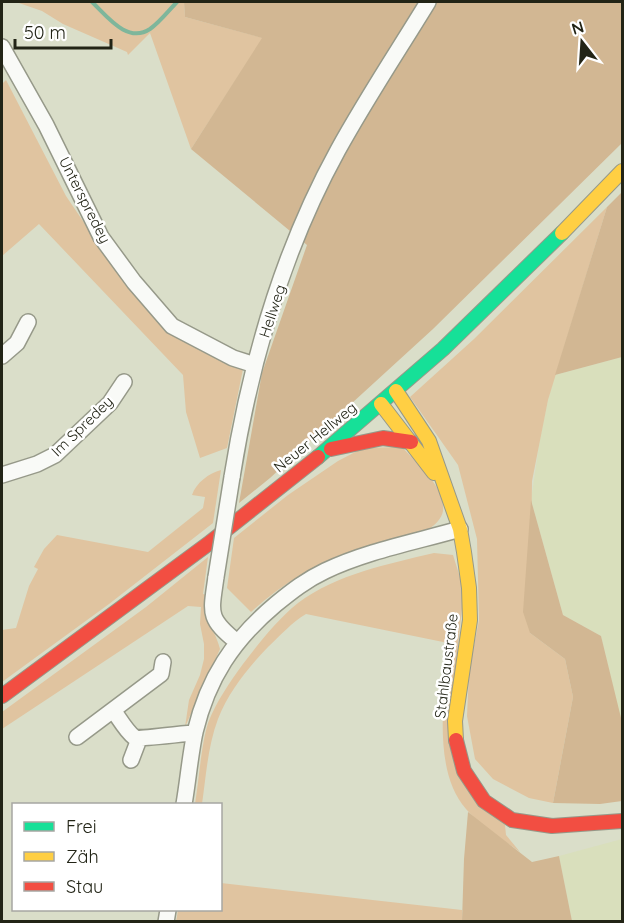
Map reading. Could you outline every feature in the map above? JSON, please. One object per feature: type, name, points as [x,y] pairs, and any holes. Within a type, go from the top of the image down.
[{"type":"main road","name":"Neuer Hellweg","points":[[2,696],[328,450],[483,313],[622,171]]},
{"type":"main road","name":"Stahlbaustraße","points":[[396,391],[429,441],[460,529],[470,588],[470,620],[455,721],[459,755],[469,779],[484,801],[512,820],[552,826],[622,821]]},
{"type":"main road","name":"Stahlbaustraße","points":[[381,404],[448,493]]},
{"type":"main road","points":[[328,450],[383,438],[411,442]]},
{"type":"street","name":"Hellweg","points":[[237,642],[218,626],[213,616],[212,606],[240,429],[255,366],[288,260],[312,204],[338,150],[428,2]]},
{"type":"street","name":"Unterspredey","points":[[2,46],[46,125],[101,237],[134,282],[172,326],[214,349],[255,366]]},
{"type":"street","points":[[2,356],[17,343],[28,322]]},
{"type":"street","name":"Im Spredey","points":[[2,475],[37,465],[56,455],[110,403],[124,382]]},
{"type":"street","points":[[184,803],[195,733],[218,670],[237,642],[256,621],[300,584],[325,571],[362,557],[460,529]]},
{"type":"street","points":[[77,737],[161,674],[163,662]]},
{"type":"street","points":[[113,710],[133,737],[139,739],[195,733]]},
{"type":"street","points":[[131,760],[139,739]]},
{"type":"shaded area","points":[[16,2],[184,2],[185,17],[263,38],[191,149],[150,33],[128,55],[127,52],[63,24],[42,11]]},
{"type":"shaded area","points":[[184,2],[622,2],[622,143],[433,329],[270,478],[239,503],[262,373],[307,245],[191,149],[262,38],[185,17]]},
{"type":"shaded area","points":[[6,80],[66,196],[106,255],[175,334],[243,369],[227,448],[200,458],[186,412],[183,375],[39,224],[2,256],[2,84]]},
{"type":"shaded area","points":[[622,192],[622,357],[555,375],[607,207]]},
{"type":"shaded area","points":[[607,207],[548,400],[532,481],[530,633],[565,659],[573,697],[553,803],[529,798],[493,779],[475,759],[467,716],[469,671],[479,620],[477,539],[458,465],[410,397],[474,339]]},
{"type":"shaded area","points":[[622,357],[622,725],[601,636],[563,615],[531,500],[540,439],[555,375]]},
{"type":"shaded area","points":[[402,447],[429,476],[440,493],[443,511],[438,521],[431,527],[412,536],[353,551],[326,562],[286,584],[251,612],[227,588],[234,538],[288,495],[338,461],[363,448]]},
{"type":"shaded area","points":[[221,470],[213,523],[109,604],[2,682],[2,630],[16,628],[29,586],[38,569],[34,567],[44,549],[57,535],[148,552],[203,508],[205,497],[192,495],[204,479]]},
{"type":"shaded area","points":[[531,500],[563,615],[601,636],[622,722],[622,801],[600,804],[553,803],[573,697],[565,659],[530,633],[523,612]]},
{"type":"shaded area","points":[[434,553],[453,555],[464,590],[448,738],[505,825],[506,835],[520,852],[478,821],[466,809],[455,792],[448,773],[444,752],[443,707],[448,643],[306,614],[268,647],[240,680],[228,699],[218,719],[212,739],[202,803],[195,803],[204,742],[211,715],[255,648],[290,610],[313,593],[346,577]]},
{"type":"shaded area","points":[[208,557],[203,594],[206,595],[207,618],[220,649],[185,727],[189,700],[204,659],[200,624],[201,607],[188,606],[2,729],[2,712],[146,607]]},
{"type":"shaded area","points":[[468,812],[532,862],[559,856],[572,921],[462,921]]},
{"type":"shaded area","points":[[622,839],[622,921],[572,921],[559,856]]},
{"type":"shaded area","points":[[222,883],[462,910],[462,922],[176,922],[178,911],[222,911]]},
{"type":"waterway","points":[[92,2],[111,21],[125,31],[133,33],[142,33],[150,29],[177,2]]},
{"type":"traffic: fast","points":[[318,457],[443,349],[562,233]]},
{"type":"traffic: slow","points":[[562,233],[622,171]]},
{"type":"traffic: slow","points":[[396,391],[429,441],[460,529],[464,552],[469,588],[470,620],[455,721],[456,740]]},
{"type":"traffic: slow","points":[[381,404],[434,473]]},
{"type":"traffic: jam","points":[[331,449],[383,438],[411,442]]},
{"type":"traffic: jam","points":[[2,696],[208,544],[318,457]]},
{"type":"traffic: jam","points":[[456,740],[464,771],[484,801],[512,820],[552,826],[622,821]]}]
